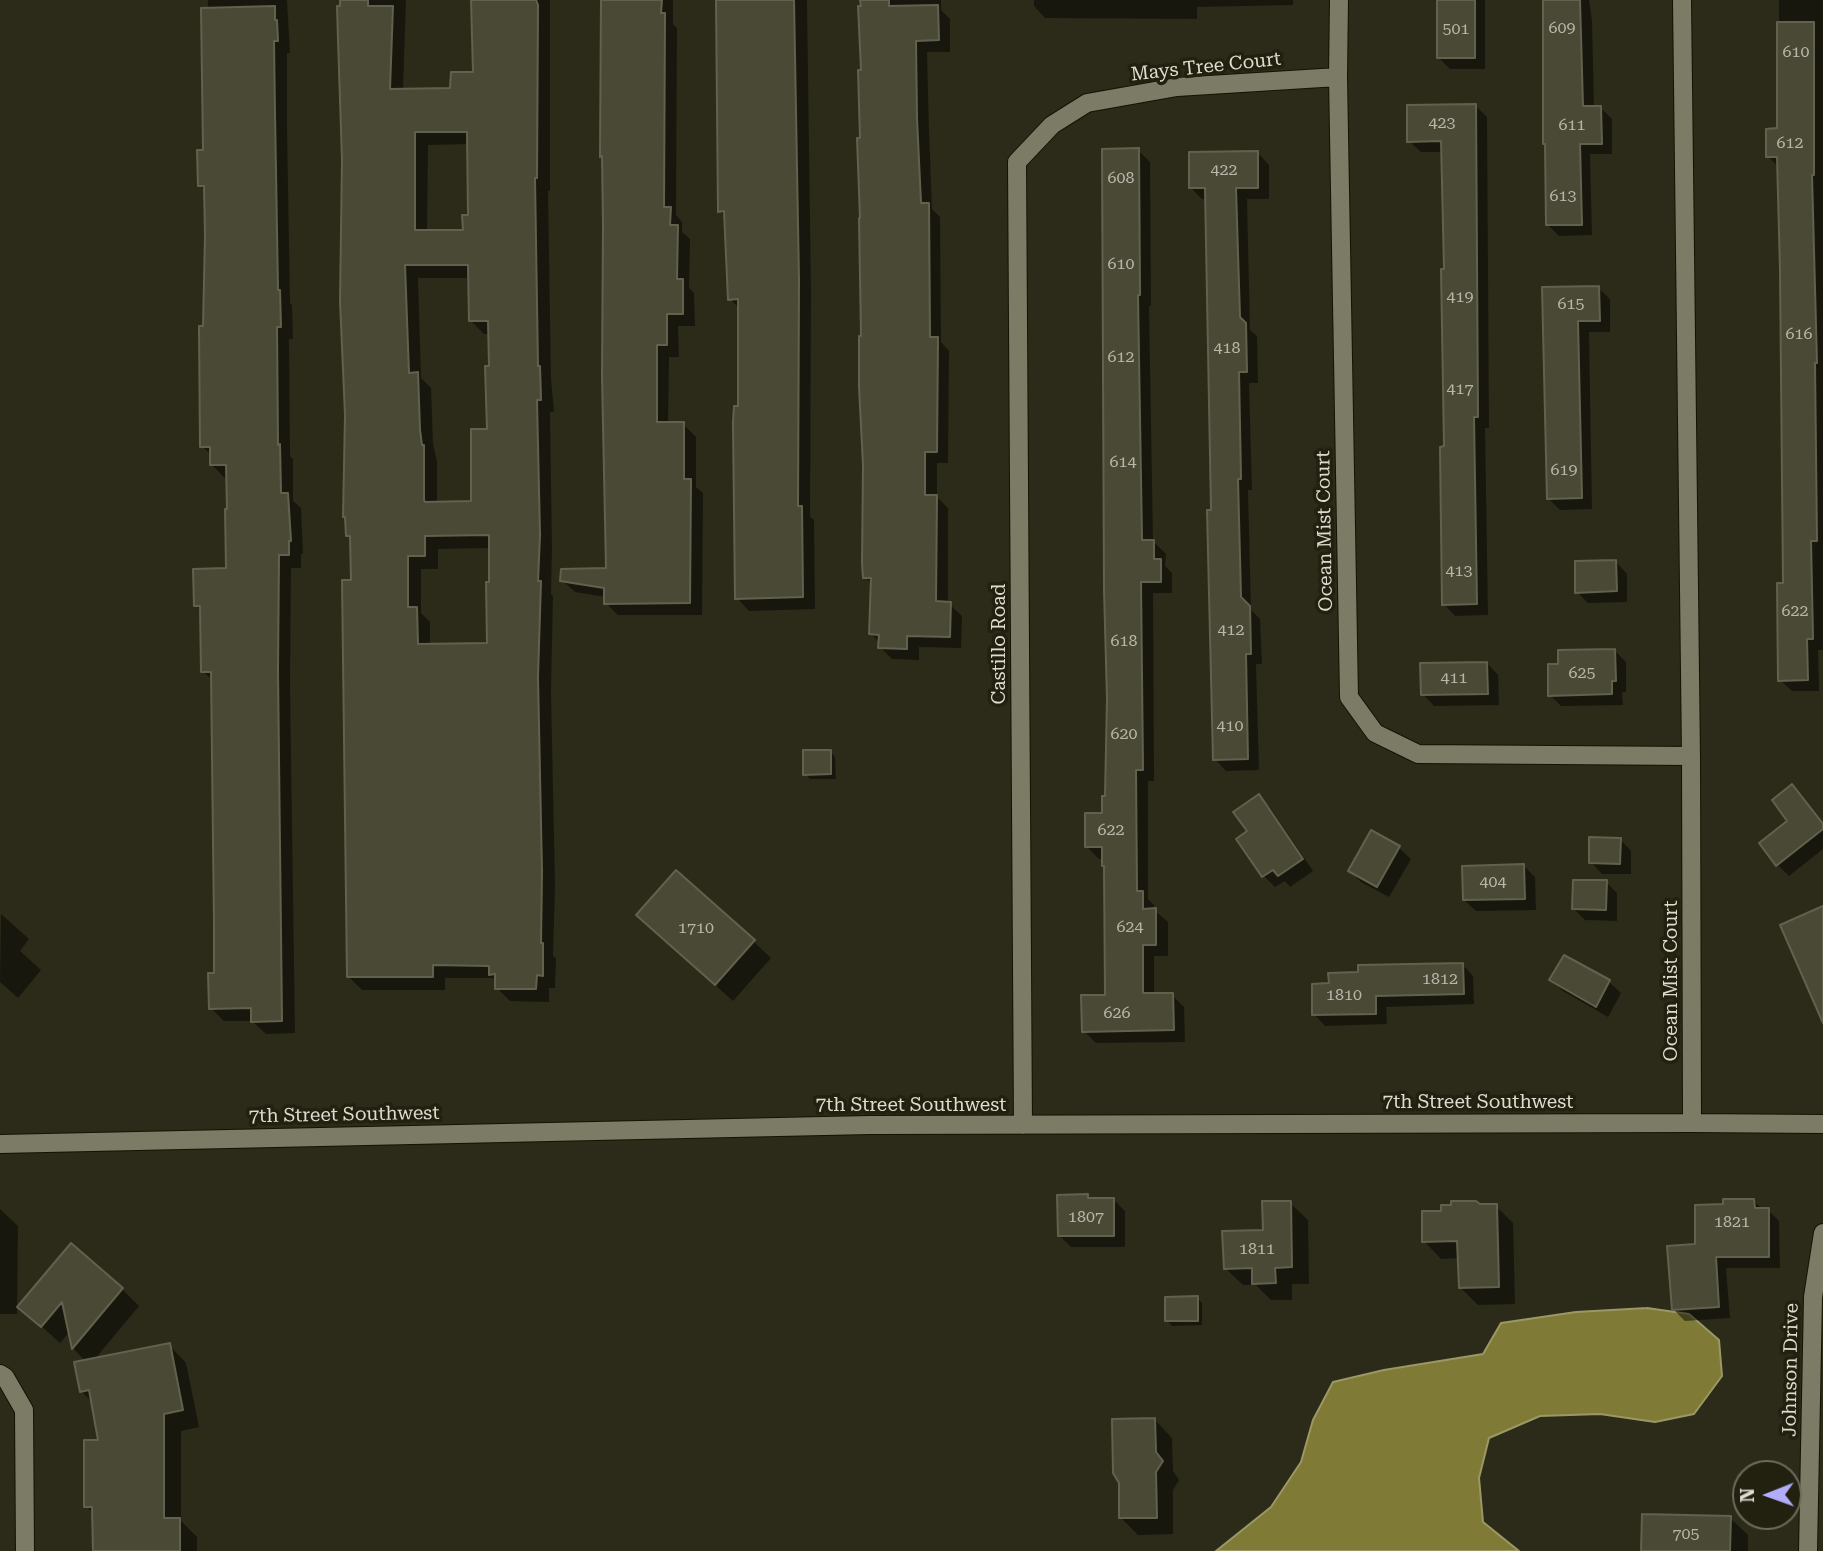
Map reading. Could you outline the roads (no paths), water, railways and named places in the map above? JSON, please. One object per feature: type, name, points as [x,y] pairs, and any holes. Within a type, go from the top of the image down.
[{"type":"street","name":"Ocean Mist Court","points":[[1339,0],[1338,77],[1349,697],[1375,733],[1418,754],[1691,756]]},
{"type":"street","name":"Ocean Mist Court","points":[[1682,0],[1691,756],[1692,1122]]},
{"type":"street","name":"Mays Tree Court","points":[[1017,162],[1052,125],[1087,103],[1177,87],[1338,77]]},
{"type":"street","name":"Castillo Road","points":[[1017,162],[1023,1125]]},
{"type":"street","name":"7th Street Southwest","points":[[0,1144],[870,1125],[1692,1122],[1823,1124]]},
{"type":"street","name":"Johnson Drive","points":[[1808,1551],[1813,1297],[1823,1233]]},
{"type":"street","points":[[0,1374],[5,1377],[24,1410],[25,1551]]}]
